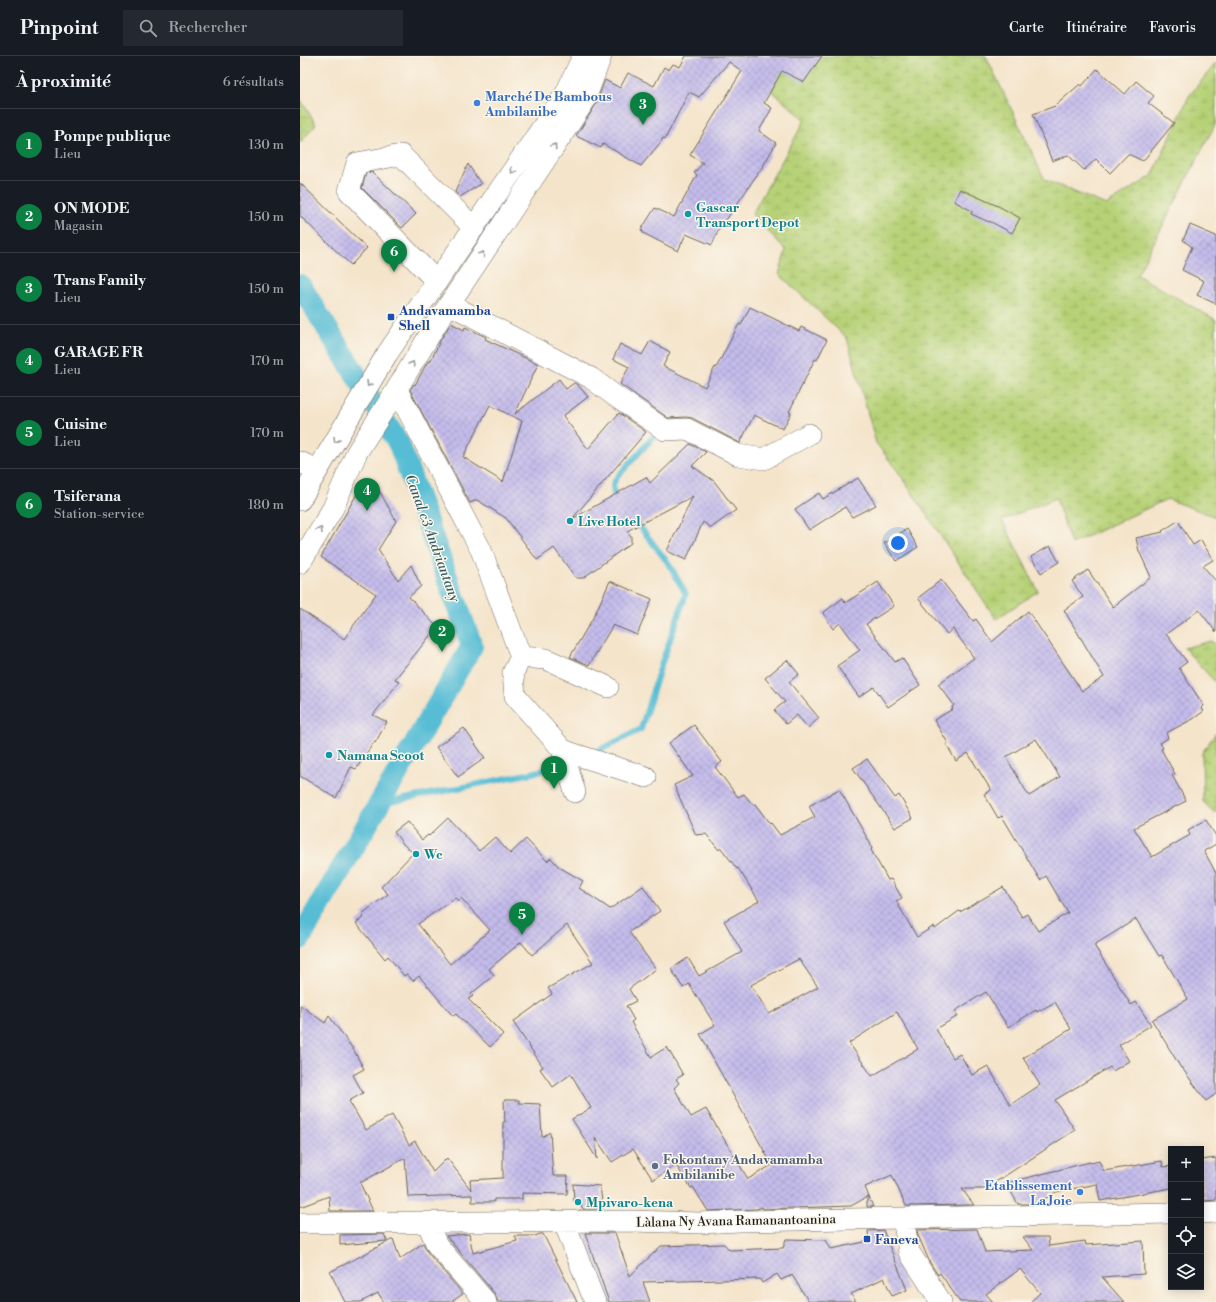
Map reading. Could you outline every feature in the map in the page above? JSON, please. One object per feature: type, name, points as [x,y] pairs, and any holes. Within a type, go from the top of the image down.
[{"type":"street","points":[[300,500],[309,466],[356,406],[382,362],[566,92],[583,56]]},
{"type":"street","points":[[300,563],[332,508],[358,452],[449,304],[584,102],[601,56]]},
{"type":"street","points":[[437,282],[349,191],[357,163],[401,155],[474,228]]},
{"type":"street","points":[[449,304],[591,378],[666,430],[687,428],[738,455],[764,459],[809,434]]},
{"type":"street","points":[[395,393],[481,550],[521,657],[513,673],[515,696],[566,753],[572,785]]},
{"type":"street","points":[[521,657],[546,659],[608,686]]},
{"type":"street","points":[[566,753],[646,777]]},
{"type":"street","points":[[1204,1213],[1216,1212]]},
{"type":"street","name":"Làlana Ny Avana Ramanantoanina","points":[[300,1223],[700,1223],[740,1220],[902,1219],[1168,1213]]},
{"type":"street","points":[[902,1219],[909,1252],[941,1302]]},
{"type":"street","points":[[429,1222],[430,1229],[437,1245],[486,1302]]},
{"type":"street","points":[[567,1230],[595,1302]]},
{"type":"green space","points":[[751,56],[986,56],[1045,180],[1106,205],[1152,176],[1189,96],[1216,63],[1216,123],[1137,275],[1216,320],[1216,517],[1167,499],[1071,544],[1056,498],[1002,520],[1038,591],[996,619],[897,470],[876,443],[847,338],[779,274],[786,250],[752,214],[805,120],[748,70]]},
{"type":"green space","points":[[300,99],[316,124],[300,143]]},
{"type":"green space","points":[[1211,641],[1216,645],[1216,683],[1184,648]]},
{"type":"green space","points":[[1216,733],[1216,814],[1203,802],[1202,753]]},
{"type":"building","points":[[686,56],[822,56],[804,82],[782,71],[764,103],[772,108],[759,131],[776,143],[763,166],[724,223],[722,222],[712,245],[686,234],[678,251],[643,233],[641,230],[655,208],[674,217],[697,175],[694,173],[703,163],[690,155],[742,71],[729,62],[699,97],[689,92],[665,139],[663,138],[641,166],[603,144],[601,148],[576,136],[595,106],[605,80],[620,88],[628,73],[654,86],[664,67],[669,70],[673,64],[680,67]]},
{"type":"building","points":[[1097,69],[1125,94],[1136,81],[1154,96],[1148,103],[1174,123],[1143,161],[1128,154],[1110,173],[1096,159],[1084,170],[1068,155],[1052,161],[1033,114],[1055,106],[1080,84],[1082,86]]},
{"type":"building","points":[[468,164],[481,184],[460,197],[455,192]]},
{"type":"building","points":[[372,172],[416,214],[402,228],[362,188],[366,173]]},
{"type":"building","points":[[300,183],[367,248],[351,265],[300,216]]},
{"type":"building","points":[[960,189],[1000,207],[1020,218],[1012,233],[989,221],[971,214],[972,211],[954,201]]},
{"type":"building","points":[[1190,225],[1216,236],[1216,304],[1197,295],[1204,281],[1182,270],[1192,247],[1183,240]]},
{"type":"building","points":[[750,307],[799,331],[801,327],[827,340],[817,360],[815,359],[789,412],[791,413],[783,429],[754,415],[740,443],[692,418],[668,418],[620,384],[629,367],[613,359],[620,344],[642,355],[650,341],[670,352],[663,366],[705,387],[739,324],[741,325]]},
{"type":"building","points":[[451,323],[464,330],[465,327],[486,337],[485,339],[538,364],[515,414],[559,379],[566,389],[574,383],[578,385],[588,397],[563,416],[588,449],[619,413],[646,432],[572,519],[646,477],[650,483],[690,444],[706,452],[692,466],[714,481],[736,510],[711,528],[703,522],[686,560],[667,551],[693,496],[627,531],[631,536],[631,543],[583,578],[576,578],[554,548],[537,560],[506,518],[477,500],[470,503],[410,390],[414,384],[415,385],[428,361],[430,362],[441,339]],"holes":[[[490,405],[522,421],[503,482],[463,457]]]},
{"type":"building","points":[[366,478],[375,483],[396,521],[378,550],[398,580],[411,565],[421,586],[409,597],[437,627],[395,679],[399,682],[373,715],[387,722],[375,743],[374,742],[356,769],[351,767],[336,798],[300,776],[300,609],[344,639],[376,594],[321,557]]},
{"type":"building","points":[[858,478],[876,505],[852,517],[845,507],[809,530],[795,509],[819,493],[823,499]]},
{"type":"building","points":[[1178,521],[1193,545],[1201,540],[1213,560],[1203,566],[1216,581],[1216,632],[1199,610],[1166,634],[1187,662],[1179,668],[1204,706],[1201,708],[1204,711],[1193,719],[1166,733],[1168,738],[1160,743],[1163,748],[1161,749],[1175,774],[1172,775],[1186,801],[1134,828],[1152,857],[1190,835],[1188,830],[1206,820],[1216,836],[1216,844],[1204,851],[1216,873],[1216,1094],[1206,1101],[1181,1068],[1152,1020],[1188,999],[1162,955],[1159,956],[1136,919],[1094,945],[1131,1005],[1136,1002],[1151,1025],[1119,1045],[1129,1061],[1113,1071],[1110,1067],[1055,1100],[1075,1130],[985,1189],[962,1189],[974,1205],[906,1206],[892,1175],[865,1187],[873,1207],[867,1207],[867,1197],[851,1206],[763,1209],[762,1207],[757,1209],[708,1211],[693,1187],[691,1188],[676,1165],[653,1180],[633,1149],[612,1162],[595,1137],[597,1159],[572,1119],[591,1108],[571,1074],[553,1087],[540,1069],[543,1067],[513,1022],[552,994],[548,988],[593,963],[567,925],[532,955],[521,942],[489,969],[494,975],[471,994],[473,996],[468,999],[503,1034],[490,1047],[456,1014],[453,1016],[419,976],[413,981],[407,974],[404,976],[388,956],[385,959],[356,923],[364,917],[362,914],[388,894],[381,887],[413,853],[403,844],[394,832],[407,822],[422,840],[428,835],[429,836],[448,818],[479,851],[495,837],[510,854],[526,839],[547,861],[551,858],[559,867],[583,881],[579,888],[610,909],[643,886],[660,911],[629,932],[656,969],[629,989],[636,1001],[626,1006],[634,1020],[631,1022],[651,1057],[667,1047],[683,1075],[676,1079],[679,1083],[674,1088],[691,1117],[706,1109],[748,1179],[772,1165],[700,1034],[715,1025],[689,984],[683,988],[671,969],[688,958],[699,976],[742,952],[724,921],[759,901],[738,868],[737,869],[721,848],[719,850],[706,834],[696,835],[674,785],[693,776],[669,743],[694,725],[722,762],[715,767],[738,797],[744,794],[753,805],[755,804],[780,835],[815,817],[809,806],[839,789],[870,843],[871,850],[888,880],[891,879],[902,898],[896,901],[917,937],[934,926],[935,929],[959,911],[960,912],[1003,887],[1022,917],[1027,914],[1038,931],[1068,913],[1046,876],[1040,880],[1002,816],[998,818],[984,794],[991,790],[968,753],[956,761],[946,744],[948,743],[934,720],[953,709],[952,707],[954,705],[938,684],[974,658],[953,629],[947,634],[918,598],[941,580],[973,621],[976,619],[992,642],[1028,611],[1082,691],[1104,677],[1064,610],[1083,597],[1072,581],[1088,570],[1113,607],[1151,577],[1139,551],[1136,538],[1163,532],[1162,531]],"holes":[[[1036,739],[1060,777],[1029,796],[1006,757]],[[455,898],[458,901],[461,898],[490,930],[450,964],[418,924]],[[799,959],[818,987],[769,1014],[751,985]],[[986,992],[1008,1027],[1036,1010],[1037,1012],[1055,1002],[1071,1029],[1023,1058],[1040,1085],[1010,1105],[988,1066],[972,1075],[960,1054],[953,1058],[936,1029],[958,1016],[955,1011]],[[897,1012],[918,1049],[872,1076],[849,1043]]]},
{"type":"building","points":[[907,529],[918,547],[896,561],[884,543]]},
{"type":"building","points":[[1050,546],[1059,562],[1041,573],[1031,557]]},
{"type":"building","points":[[610,581],[652,599],[637,635],[613,625],[589,665],[570,657],[594,616]]},
{"type":"building","points":[[878,582],[894,606],[866,624],[895,662],[902,658],[920,685],[888,707],[874,687],[859,697],[837,666],[860,650],[840,623],[833,629],[823,613],[843,598],[845,603]]},
{"type":"building","points":[[787,660],[799,674],[789,682],[819,718],[808,728],[797,715],[786,724],[774,710],[785,702],[765,678]]},
{"type":"building","points":[[464,728],[485,758],[458,777],[436,747]]},
{"type":"building","points":[[867,759],[895,798],[899,795],[913,818],[895,828],[853,768]]},
{"type":"building","points":[[300,1005],[325,1023],[329,1016],[353,1049],[364,1069],[353,1075],[363,1093],[349,1101],[366,1130],[392,1115],[409,1145],[415,1141],[433,1172],[447,1158],[471,1190],[470,1180],[503,1178],[503,1122],[505,1122],[504,1100],[519,1100],[519,1103],[540,1104],[542,1137],[550,1132],[553,1176],[568,1176],[567,1194],[522,1193],[522,1199],[494,1199],[494,1202],[472,1202],[472,1195],[408,1197],[405,1158],[360,1183],[373,1211],[330,1211],[329,1196],[300,1207]]},
{"type":"building","points":[[1216,1158],[1216,1200],[1205,1201],[1204,1160]]},
{"type":"building","points":[[1099,1161],[1104,1171],[1162,1161],[1163,1167],[1168,1166],[1168,1189],[1100,1201],[1097,1184],[1056,1192],[1036,1204],[1018,1204],[1006,1183],[1090,1162]]},
{"type":"building","points":[[573,1184],[600,1186],[603,1209],[582,1209],[581,1202],[574,1202]]},
{"type":"building","points":[[977,1229],[985,1252],[1033,1250],[1023,1237],[1048,1237],[1049,1246],[1085,1241],[1086,1245],[1143,1241],[1144,1274],[1102,1277],[1124,1302],[1030,1302],[1040,1293],[1020,1269],[986,1294],[993,1302],[960,1302],[940,1273],[938,1275],[930,1263],[917,1230]]},
{"type":"building","points":[[883,1230],[907,1290],[892,1296],[884,1278],[851,1294],[856,1302],[809,1302],[792,1275],[781,1280],[777,1274],[762,1283],[760,1279],[643,1282],[650,1302],[609,1302],[585,1233],[615,1233],[630,1276],[661,1246],[724,1244],[730,1250],[783,1248],[786,1239],[826,1240],[831,1249],[869,1241],[868,1231]]},
{"type":"building","points":[[384,1234],[387,1241],[340,1245],[340,1235]]},
{"type":"building","points":[[469,1234],[473,1253],[517,1241],[515,1236],[535,1236],[543,1234],[577,1302],[498,1302],[495,1294],[446,1236]]},
{"type":"building","points":[[393,1239],[400,1259],[423,1243],[428,1253],[463,1294],[451,1302],[384,1302],[378,1293],[361,1302],[345,1302],[330,1272]]},
{"type":"waterway","name":"Canal c3 Andriantany","points":[[300,285],[399,444],[472,646],[300,939]]},
{"type":"waterway","points":[[620,501],[614,494],[613,484],[618,476],[657,433]]},
{"type":"waterway","points":[[592,754],[641,729],[659,671],[686,594],[669,564],[634,519]]},
{"type":"waterway","points":[[380,804],[532,773],[563,764]]},
{"type":"place","name":"Marché De Bambous Ambilanibe","points":[[477,103]]},
{"type":"place","name":"Trans Family","points":[[643,125]]},
{"type":"place","name":"Gascar Transport Depot","points":[[688,214]]},
{"type":"place","name":"Tsiferana","points":[[394,272]]},
{"type":"place","name":"Andavamamba Shell","points":[[391,317]]},
{"type":"place","name":"GARAGE FR","points":[[367,511]]},
{"type":"place","name":"Live Hotel","points":[[570,521]]},
{"type":"place","name":"ON MODE","points":[[442,652]]},
{"type":"place","name":"Namana Scoot","points":[[329,755]]},
{"type":"place","name":"Pompe publique","points":[[554,789]]},
{"type":"place","name":"Wc","points":[[416,854]]},
{"type":"place","name":"Cuisine","points":[[522,935]]},
{"type":"place","name":"Fokontany Andavamamba Ambilanibe","points":[[655,1166]]},
{"type":"place","name":"Etablissement La Joie","points":[[1080,1192]]},
{"type":"place","name":"Mpivaro-kena","points":[[578,1202]]},
{"type":"place","name":"Faneva","points":[[867,1239]]}]
